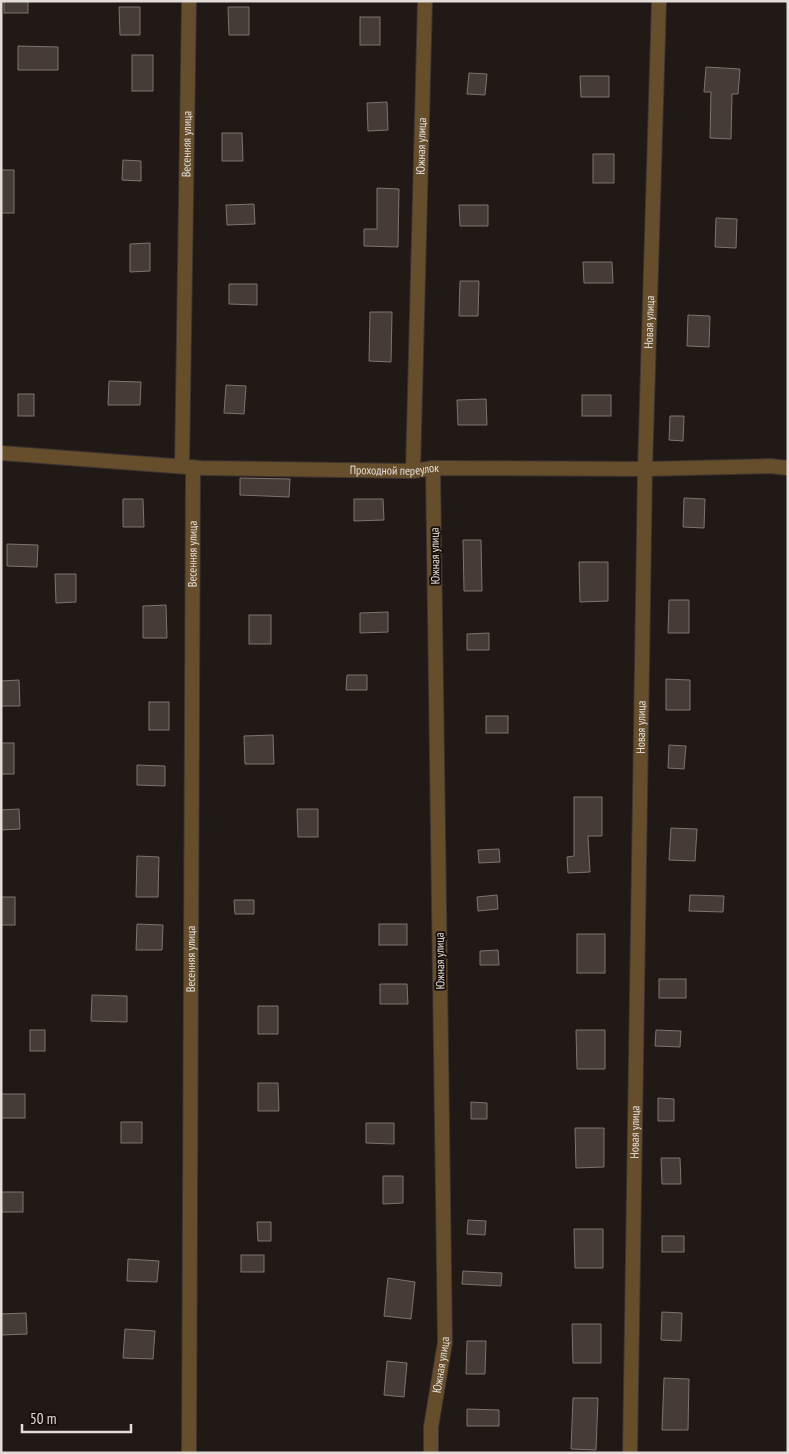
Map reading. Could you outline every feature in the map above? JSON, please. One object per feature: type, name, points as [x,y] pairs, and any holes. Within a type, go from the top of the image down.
[{"type":"street","name":"Весенняя улица","points":[[189,1],[187,466],[189,1453]]},
{"type":"street","name":"Южная улица","points":[[413,471],[425,1]]},
{"type":"street","name":"Новая улица","points":[[630,1453],[645,469],[659,1]]},
{"type":"street","name":"Проходной переулок","points":[[1,453],[187,466],[413,471],[433,468],[645,469],[770,466],[788,468]]},
{"type":"street","name":"Южная улица","points":[[431,1453],[431,1427],[445,1342],[433,468]]},
{"type":"building","points":[[4,1],[28,1],[28,13],[4,13]]},
{"type":"building","points":[[119,7],[140,7],[140,35],[120,35]]},
{"type":"building","points":[[228,7],[249,7],[249,35],[229,35]]},
{"type":"building","points":[[360,17],[380,17],[380,45],[360,45]]},
{"type":"building","points":[[18,46],[58,47],[58,70],[18,70]]},
{"type":"building","points":[[132,55],[153,55],[153,91],[132,91]]},
{"type":"building","points":[[706,67],[740,69],[738,94],[732,94],[731,139],[710,138],[711,92],[704,92]]},
{"type":"building","points":[[469,73],[487,74],[485,95],[467,94]]},
{"type":"building","points":[[580,76],[609,76],[609,97],[581,97]]},
{"type":"building","points":[[387,102],[388,130],[368,131],[367,103]]},
{"type":"building","points":[[222,133],[242,133],[243,161],[222,161]]},
{"type":"building","points":[[593,154],[614,154],[614,183],[593,183]]},
{"type":"building","points":[[123,160],[141,161],[141,181],[122,180]]},
{"type":"building","points":[[1,170],[14,170],[14,213],[1,213]]},
{"type":"building","points":[[377,188],[399,189],[398,247],[364,246],[364,229],[377,229]]},
{"type":"building","points":[[254,204],[255,224],[227,225],[226,205]]},
{"type":"building","points":[[459,205],[488,205],[488,226],[460,226]]},
{"type":"building","points":[[716,218],[737,219],[736,248],[715,247]]},
{"type":"building","points":[[150,243],[150,271],[130,272],[130,244]]},
{"type":"building","points":[[583,262],[612,262],[613,283],[584,283]]},
{"type":"building","points":[[460,281],[479,281],[478,316],[459,316]]},
{"type":"building","points":[[229,284],[257,284],[257,305],[229,304]]},
{"type":"building","points":[[370,312],[392,312],[391,362],[369,361]]},
{"type":"building","points":[[688,315],[710,316],[709,347],[687,346]]},
{"type":"building","points":[[109,381],[141,382],[140,405],[108,405]]},
{"type":"building","points":[[226,385],[246,386],[244,414],[224,413]]},
{"type":"building","points":[[18,394],[34,394],[34,416],[18,416]]},
{"type":"building","points":[[582,395],[611,395],[611,416],[582,416]]},
{"type":"building","points":[[486,399],[487,425],[458,425],[457,400]]},
{"type":"building","points":[[670,416],[684,416],[683,441],[669,440]]},
{"type":"building","points":[[240,478],[290,479],[289,497],[240,495]]},
{"type":"building","points":[[684,498],[705,499],[704,528],[683,527]]},
{"type":"building","points":[[123,499],[143,499],[144,527],[123,527]]},
{"type":"building","points":[[354,499],[383,499],[384,520],[354,521]]},
{"type":"building","points":[[463,540],[481,540],[482,591],[464,591]]},
{"type":"building","points":[[7,544],[38,545],[37,567],[7,566]]},
{"type":"building","points":[[579,562],[608,562],[608,601],[580,602]]},
{"type":"building","points":[[55,574],[76,574],[76,602],[56,603]]},
{"type":"building","points":[[669,600],[689,600],[689,633],[668,633]]},
{"type":"building","points":[[166,605],[167,638],[143,638],[143,606]]},
{"type":"building","points":[[388,612],[388,632],[360,633],[360,613]]},
{"type":"building","points":[[249,615],[271,615],[271,644],[249,644]]},
{"type":"building","points":[[489,633],[489,650],[467,650],[467,634]]},
{"type":"building","points":[[347,675],[367,675],[367,690],[346,690]]},
{"type":"building","points":[[666,679],[690,680],[690,710],[666,710]]},
{"type":"building","points":[[19,680],[20,706],[1,706],[1,681]]},
{"type":"building","points":[[149,702],[169,702],[169,730],[149,730]]},
{"type":"building","points":[[486,716],[508,716],[508,733],[486,733]]},
{"type":"building","points":[[273,735],[274,764],[245,764],[244,736]]},
{"type":"building","points":[[1,743],[14,743],[14,774],[1,774]]},
{"type":"building","points":[[669,745],[686,746],[684,769],[668,768]]},
{"type":"building","points":[[137,765],[165,766],[165,786],[137,785]]},
{"type":"building","points":[[574,797],[602,797],[602,836],[588,836],[590,872],[568,873],[567,857],[574,856]]},
{"type":"building","points":[[19,809],[20,829],[1,830],[1,810]]},
{"type":"building","points":[[297,809],[318,809],[318,837],[298,837]]},
{"type":"building","points":[[671,828],[697,829],[695,861],[669,860]]},
{"type":"building","points":[[499,849],[500,862],[479,863],[478,850]]},
{"type":"building","points":[[137,856],[159,857],[158,897],[136,897]]},
{"type":"building","points":[[497,895],[498,909],[478,911],[477,897]]},
{"type":"building","points":[[690,895],[724,896],[723,912],[689,911]]},
{"type":"building","points":[[1,897],[15,897],[15,925],[1,925]]},
{"type":"building","points":[[234,900],[254,900],[254,914],[235,914]]},
{"type":"building","points":[[137,924],[163,925],[162,950],[136,950]]},
{"type":"building","points":[[379,924],[407,924],[407,945],[379,945]]},
{"type":"building","points":[[577,934],[605,934],[605,973],[577,973]]},
{"type":"building","points":[[498,950],[499,965],[480,965],[480,951]]},
{"type":"building","points":[[659,979],[686,979],[686,998],[659,998]]},
{"type":"building","points":[[380,984],[407,984],[408,1004],[380,1004]]},
{"type":"building","points":[[92,995],[127,996],[127,1022],[91,1021]]},
{"type":"building","points":[[258,1006],[278,1006],[278,1034],[258,1034]]},
{"type":"building","points":[[30,1030],[45,1030],[45,1051],[30,1051]]},
{"type":"building","points":[[576,1030],[605,1030],[605,1069],[577,1069]]},
{"type":"building","points":[[656,1030],[681,1031],[680,1047],[655,1046]]},
{"type":"building","points":[[258,1083],[278,1083],[279,1111],[258,1111]]},
{"type":"building","points":[[1,1094],[25,1094],[25,1118],[1,1118]]},
{"type":"building","points":[[658,1098],[674,1099],[674,1121],[658,1121]]},
{"type":"building","points":[[471,1102],[487,1103],[487,1119],[471,1119]]},
{"type":"building","points":[[121,1122],[142,1122],[142,1143],[121,1143]]},
{"type":"building","points":[[366,1123],[394,1123],[394,1144],[366,1143]]},
{"type":"building","points":[[575,1128],[604,1128],[604,1167],[576,1168]]},
{"type":"building","points":[[661,1158],[680,1158],[681,1184],[662,1184]]},
{"type":"building","points":[[383,1176],[403,1176],[403,1203],[383,1204]]},
{"type":"building","points":[[1,1192],[23,1192],[23,1212],[1,1212]]},
{"type":"building","points":[[468,1220],[486,1221],[485,1235],[467,1234]]},
{"type":"building","points":[[257,1222],[271,1222],[271,1241],[258,1241]]},
{"type":"building","points":[[574,1229],[603,1229],[603,1268],[575,1268]]},
{"type":"building","points":[[662,1236],[684,1236],[684,1252],[662,1252]]},
{"type":"building","points":[[241,1255],[264,1255],[264,1272],[241,1272]]},
{"type":"building","points":[[128,1259],[159,1261],[157,1282],[127,1281]]},
{"type":"building","points":[[463,1271],[502,1273],[501,1286],[462,1284]]},
{"type":"building","points":[[388,1278],[415,1282],[411,1319],[384,1316]]},
{"type":"building","points":[[662,1312],[682,1313],[681,1341],[661,1340]]},
{"type":"building","points":[[26,1313],[27,1334],[1,1335],[1,1314]]},
{"type":"building","points":[[572,1324],[601,1324],[601,1363],[573,1363]]},
{"type":"building","points":[[125,1329],[155,1331],[153,1359],[123,1358]]},
{"type":"building","points":[[467,1341],[486,1341],[485,1374],[466,1374]]},
{"type":"building","points":[[387,1361],[407,1363],[404,1397],[384,1395]]},
{"type":"building","points":[[664,1378],[689,1379],[688,1430],[662,1430]]},
{"type":"building","points":[[573,1398],[598,1398],[596,1450],[571,1449]]},
{"type":"building","points":[[467,1409],[499,1410],[499,1426],[467,1426]]}]
